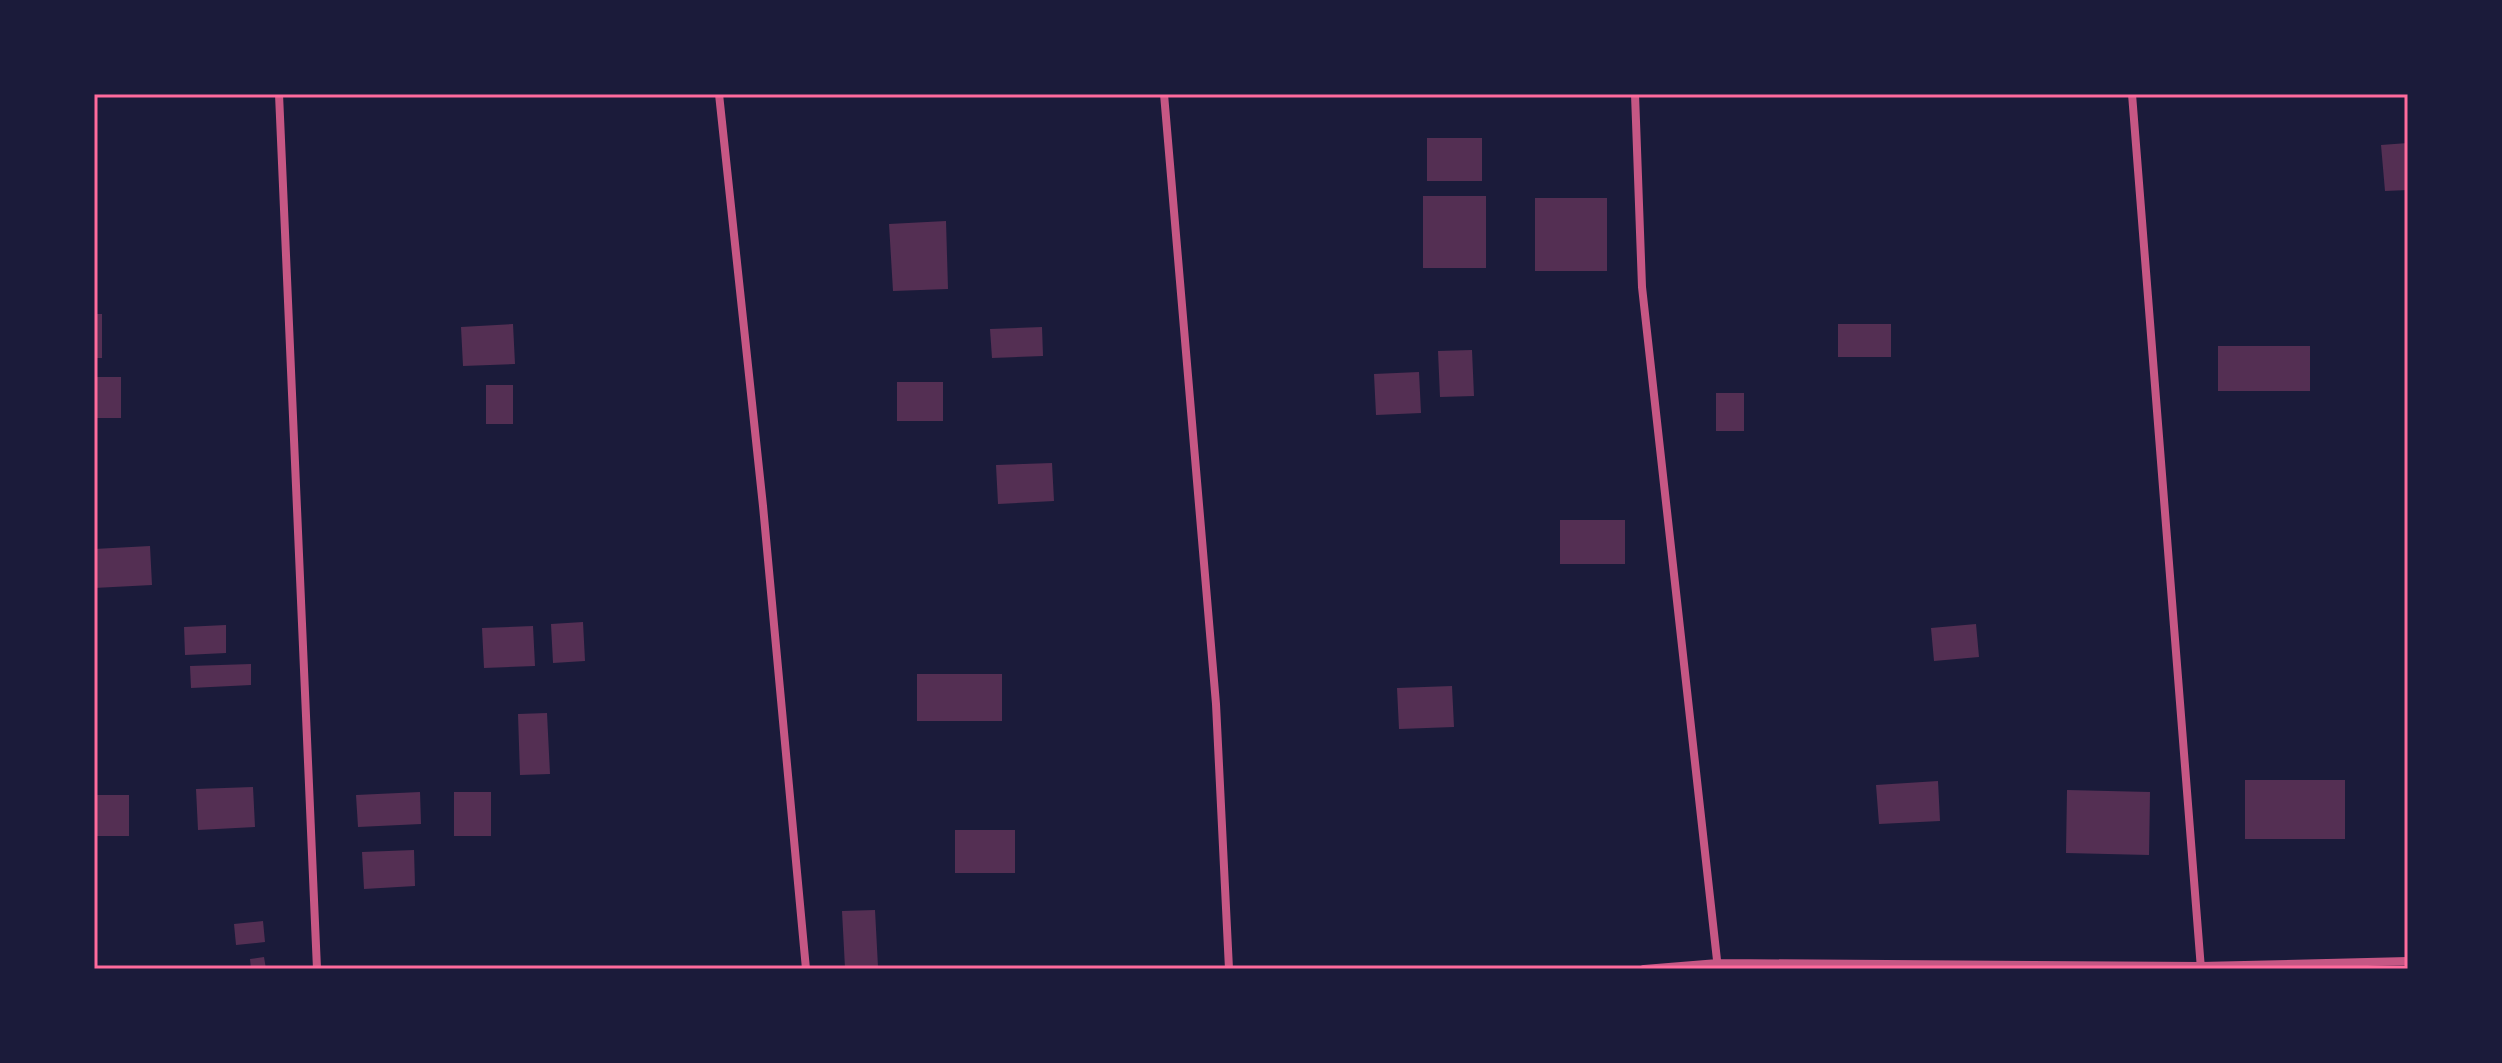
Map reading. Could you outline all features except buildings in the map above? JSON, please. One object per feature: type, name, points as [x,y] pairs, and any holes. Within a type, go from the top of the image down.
[{"type":"street","points":[[279,94],[317,969]]},
{"type":"street","points":[[719,94],[763,506],[806,969]]},
{"type":"street","points":[[1164,94],[1216,704],[1229,969]]},
{"type":"street","points":[[1635,94],[1642,287],[1718,966]]},
{"type":"street","points":[[2132,94],[2201,967]]},
{"type":"street","points":[[1644,969],[1718,966],[2201,967],[2408,961]]}]
